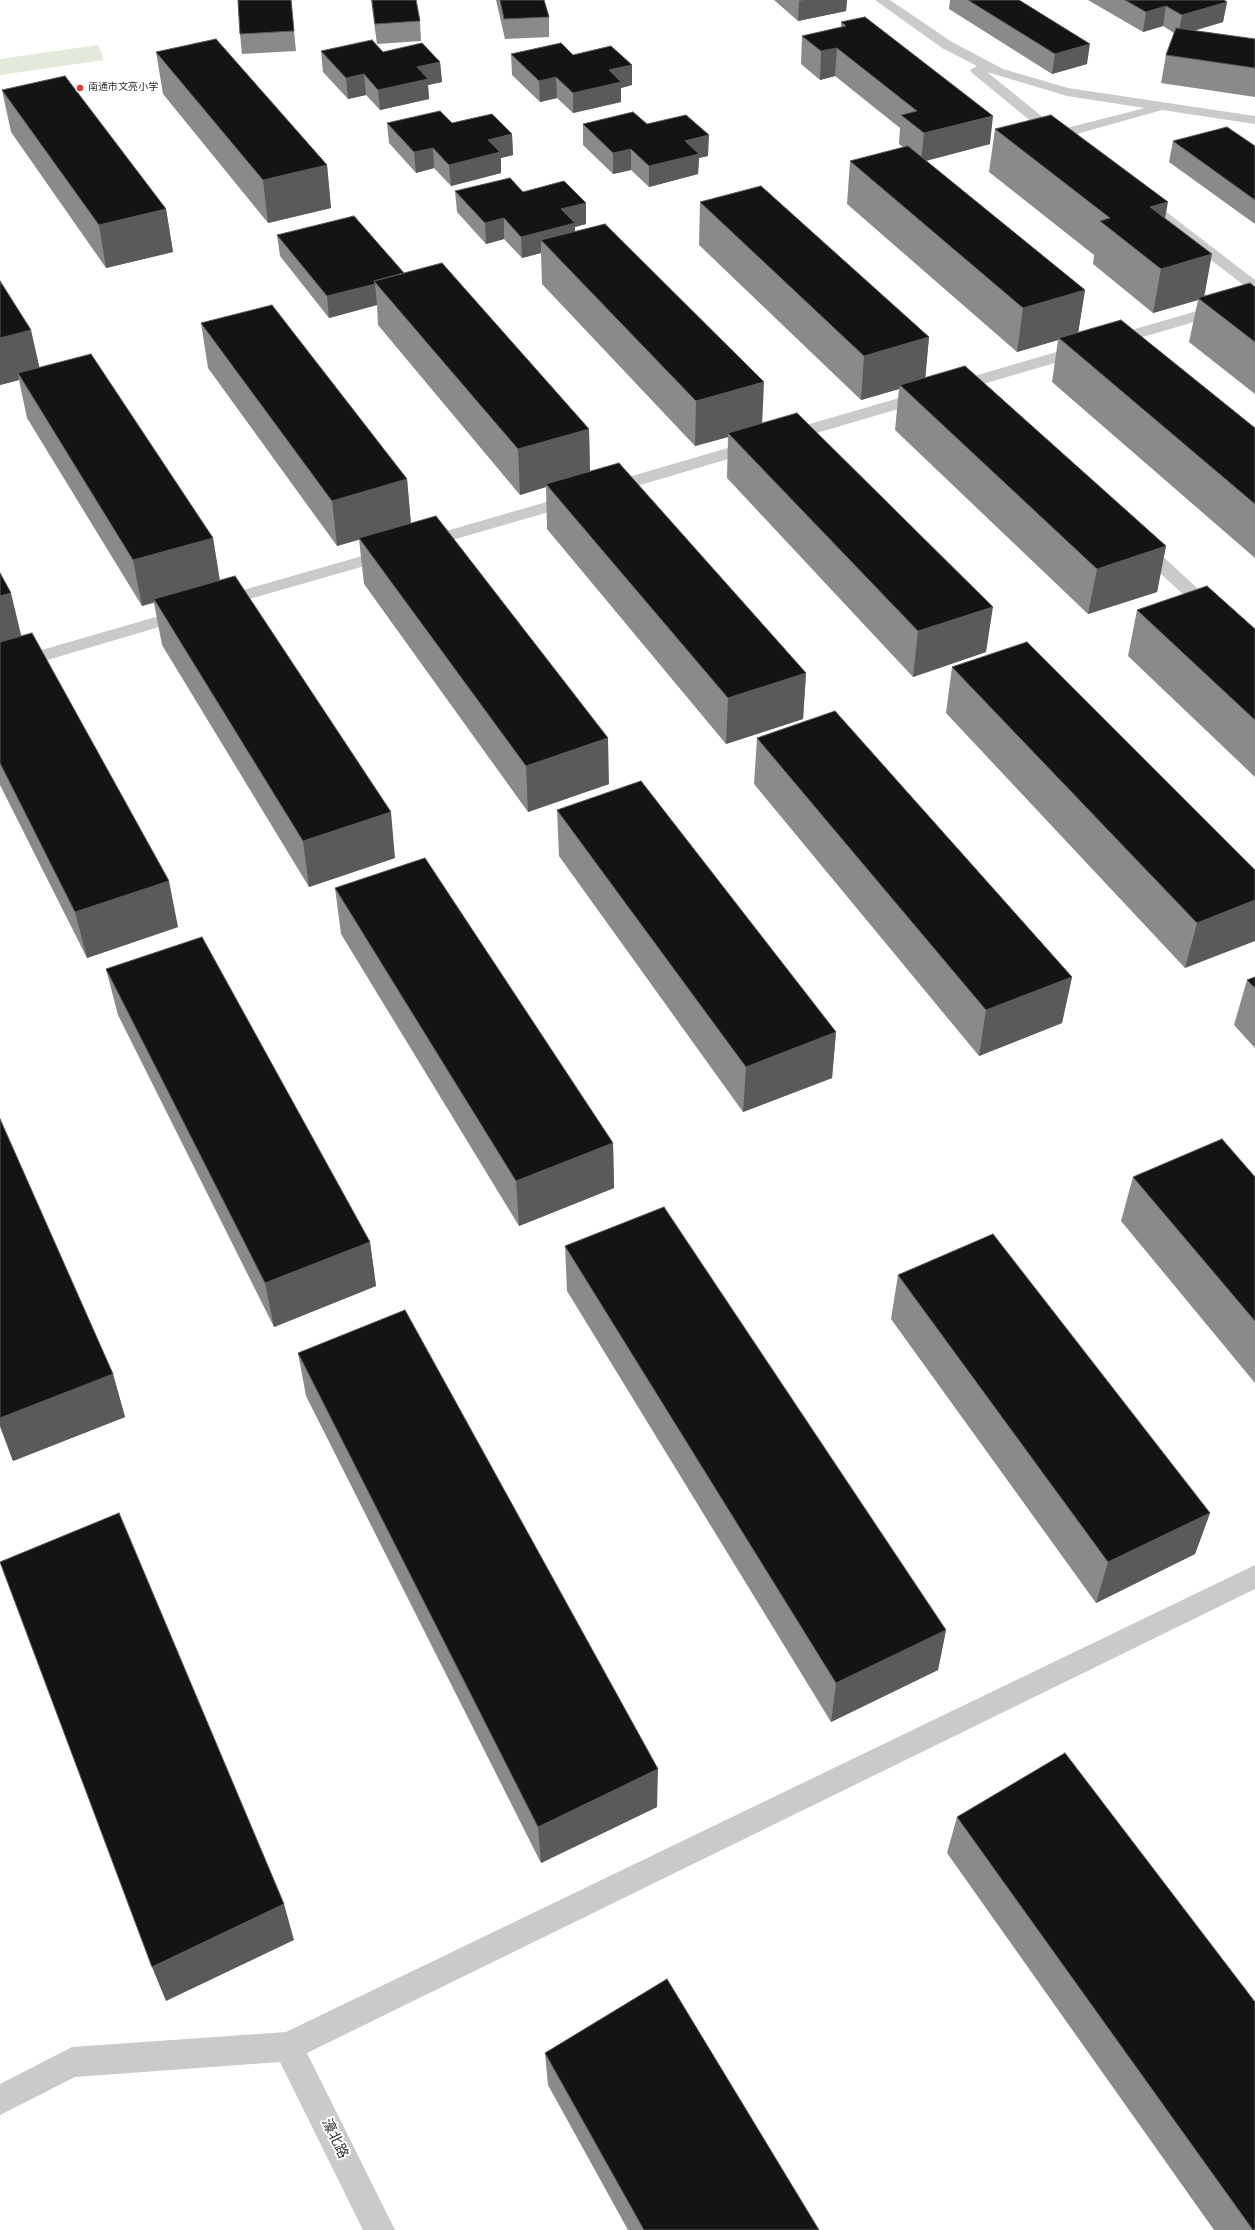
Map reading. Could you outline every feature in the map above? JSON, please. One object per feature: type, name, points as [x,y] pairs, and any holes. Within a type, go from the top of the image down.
[{"type":"street","points":[[881,0],[947,45],[1056,135],[1069,144]]},
{"type":"street","points":[[947,45],[998,72],[1067,92],[1255,120]]},
{"type":"street","points":[[1056,135],[1164,107]]},
{"type":"street","points":[[1131,192],[1255,287]]},
{"type":"street","points":[[0,668],[203,608],[970,389],[1255,299]]},
{"type":"street","points":[[1127,534],[1255,651]]},
{"type":"street","points":[[0,2100],[72,2062],[288,2047],[1255,1576]]},
{"type":"street","name":"濠北路","points":[[288,2047],[379,2230]]},
{"type":"green space","points":[[98,45],[104,60],[0,75],[0,59]]},
{"type":"building","points":[[238,0],[291,0],[294,31],[240,34]]},
{"type":"building","points":[[372,0],[416,0],[420,21],[375,24]]},
{"type":"building","points":[[500,0],[544,0],[549,17],[504,19]]},
{"type":"building","points":[[968,0],[1019,0],[1090,44],[1055,54]]},
{"type":"building","points":[[1125,0],[1224,0],[1227,2],[1182,15],[1166,6],[1146,12]]},
{"type":"building","points":[[865,17],[993,116],[924,133],[901,115],[917,111],[837,48],[821,51],[802,36],[846,26],[841,22]]},
{"type":"building","points":[[1176,28],[1255,39],[1255,68],[1166,55]]},
{"type":"building","points":[[216,39],[327,165],[263,180],[156,52]]},
{"type":"building","points":[[372,40],[383,52],[422,43],[440,62],[417,67],[428,79],[378,90],[364,74],[346,78],[321,51]]},
{"type":"building","points":[[561,43],[573,55],[611,46],[632,65],[609,70],[621,82],[573,93],[556,77],[539,81],[511,54]]},
{"type":"building","points":[[65,76],[166,209],[99,225],[2,90]]},
{"type":"building","points":[[440,111],[452,123],[492,114],[512,134],[488,140],[500,152],[449,165],[433,148],[414,152],[387,123]]},
{"type":"building","points":[[633,112],[647,124],[686,115],[709,135],[685,141],[699,154],[649,166],[631,149],[613,153],[583,124]]},
{"type":"building","points":[[1051,115],[1168,202],[1150,207],[1212,254],[1161,269],[1100,221],[1110,218],[995,129]]},
{"type":"building","points":[[1227,127],[1255,146],[1255,200],[1173,141]]},
{"type":"building","points":[[908,146],[1085,290],[1023,308],[850,161]]},
{"type":"building","points":[[510,178],[523,192],[564,181],[586,203],[561,209],[575,223],[521,237],[504,218],[485,223],[455,191]]},
{"type":"building","points":[[761,186],[929,337],[864,356],[700,202]]},
{"type":"building","points":[[354,216],[404,273],[374,281],[375,284],[327,296],[277,235]]},
{"type":"building","points":[[605,224],[764,382],[696,401],[541,240]]},
{"type":"building","points":[[442,263],[589,429],[518,449],[374,281]]},
{"type":"building","points":[[0,281],[31,330],[0,338]]},
{"type":"building","points":[[1250,283],[1255,287],[1255,342],[1198,298]]},
{"type":"building","points":[[272,305],[407,479],[332,501],[201,323]]},
{"type":"building","points":[[1121,320],[1255,428],[1255,504],[1059,338]]},
{"type":"building","points":[[91,354],[213,538],[133,560],[18,373]]},
{"type":"building","points":[[965,366],[1166,546],[1097,569],[900,385]]},
{"type":"building","points":[[797,413],[993,607],[918,631],[728,433]]},
{"type":"building","points":[[619,463],[806,673],[728,698],[546,484]]},
{"type":"building","points":[[436,516],[608,738],[526,766],[359,538]]},
{"type":"building","points":[[0,573],[11,593],[0,596]]},
{"type":"building","points":[[235,576],[391,812],[303,841],[154,599]]},
{"type":"building","points":[[1207,586],[1255,629],[1255,720],[1137,610]]},
{"type":"building","points":[[32,633],[169,881],[75,912],[0,763],[0,642]]},
{"type":"building","points":[[1027,642],[1255,870],[1255,900],[1197,923],[952,667]]},
{"type":"building","points":[[835,711],[1072,977],[986,1010],[757,738]]},
{"type":"building","points":[[641,781],[836,1032],[746,1067],[557,810]]},
{"type":"building","points":[[425,858],[613,1143],[516,1181],[335,888]]},
{"type":"building","points":[[202,937],[370,1242],[265,1283],[106,969]]},
{"type":"building","points":[[1255,977],[1255,988],[1247,980]]},
{"type":"building","points":[[0,1119],[113,1374],[0,1418]]},
{"type":"building","points":[[1222,1139],[1255,1177],[1255,1321],[1133,1177]]},
{"type":"building","points":[[664,1207],[946,1630],[836,1683],[565,1246]]},
{"type":"building","points":[[993,1234],[1210,1513],[1108,1562],[898,1275]]},
{"type":"building","points":[[405,1310],[658,1769],[538,1827],[298,1353]]},
{"type":"building","points":[[119,1513],[284,1904],[152,1967],[0,1562]]},
{"type":"building","points":[[1065,1753],[1255,2002],[1255,2230],[1253,2230],[957,1817]]},
{"type":"building","points":[[667,1979],[819,2230],[644,2230],[545,2053]]},
{"type":"place","name":"南通市文亮小学","points":[[80,88]]}]
